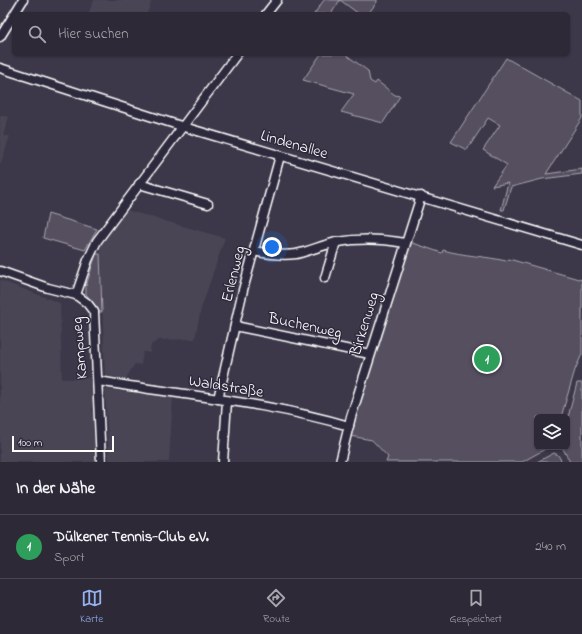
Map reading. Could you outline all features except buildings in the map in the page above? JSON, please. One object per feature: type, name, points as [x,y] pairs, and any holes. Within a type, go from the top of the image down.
[{"type":"street","points":[[16,12],[23,0]]},
{"type":"street","points":[[268,12],[277,0]]},
{"type":"street","points":[[0,37],[12,18]]},
{"type":"street","name":"Kampweg","points":[[101,462],[94,312],[87,303],[76,296],[88,260],[97,240],[184,127],[236,56]]},
{"type":"street","name":"Lindenallee","points":[[0,68],[184,127],[421,196],[582,245]]},
{"type":"street","name":"Erlenweg","points":[[218,399],[254,251],[280,156]]},
{"type":"street","points":[[140,184],[208,204]]},
{"type":"street","name":"Birkenweg","points":[[340,462],[370,354],[421,196]]},
{"type":"street","points":[[254,251],[276,255],[297,254],[336,242],[356,239],[382,239],[405,244]]},
{"type":"street","points":[[325,278],[336,242]]},
{"type":"street","points":[[0,271],[76,296]]},
{"type":"street","name":"Buchenweg","points":[[235,326],[370,354]]},
{"type":"street","name":"Waldstraße","points":[[98,381],[218,399],[308,416],[349,426]]},
{"type":"street","points":[[223,462],[227,401]]},
{"type":"shaded area","points":[[94,0],[152,0],[148,12],[89,12]]},
{"type":"shaded area","points":[[324,0],[340,0],[332,12],[315,12]]},
{"type":"shaded area","points":[[340,0],[377,0],[370,12],[356,12]]},
{"type":"shaded area","points":[[320,56],[348,56],[368,71],[370,81],[375,84],[377,81],[395,95],[400,96],[383,123],[341,112],[354,94],[303,80]]},
{"type":"shaded area","points":[[506,58],[582,101],[582,118],[546,174],[582,169],[582,174],[542,179],[511,187],[504,210],[501,210],[508,183],[492,186],[507,165],[483,150],[500,125],[488,118],[467,150],[451,142]]},
{"type":"shaded area","points":[[0,115],[9,117],[3,136],[10,136],[0,166]]},
{"type":"shaded area","points":[[127,210],[225,238],[201,309],[195,339],[159,340],[151,345],[150,353],[143,352],[141,365],[135,364],[125,380],[105,375],[100,254],[101,244]]},
{"type":"shaded area","points":[[48,214],[97,229],[85,250],[43,238]]},
{"type":"shaded area","points":[[410,242],[442,253],[443,250],[506,261],[509,259],[582,280],[582,354],[575,370],[562,414],[534,414],[534,450],[544,450],[522,462],[386,462],[388,457],[372,440],[350,436]]},
{"type":"shaded area","points":[[96,254],[100,254],[102,312],[99,312],[86,294],[86,286]]},
{"type":"shaded area","points":[[0,280],[60,303],[62,379],[91,378],[95,462],[0,462]]},
{"type":"shaded area","points":[[577,383],[582,383],[582,462],[570,462],[564,450],[570,450],[569,414]]},
{"type":"shaded area","points":[[105,389],[173,398],[169,462],[109,462]]},
{"type":"shaded area","points":[[554,453],[558,455],[562,462],[537,462]]},
{"type":"place","name":"Dülkener Tennis-Club e.V.","points":[[487,359]]}]
